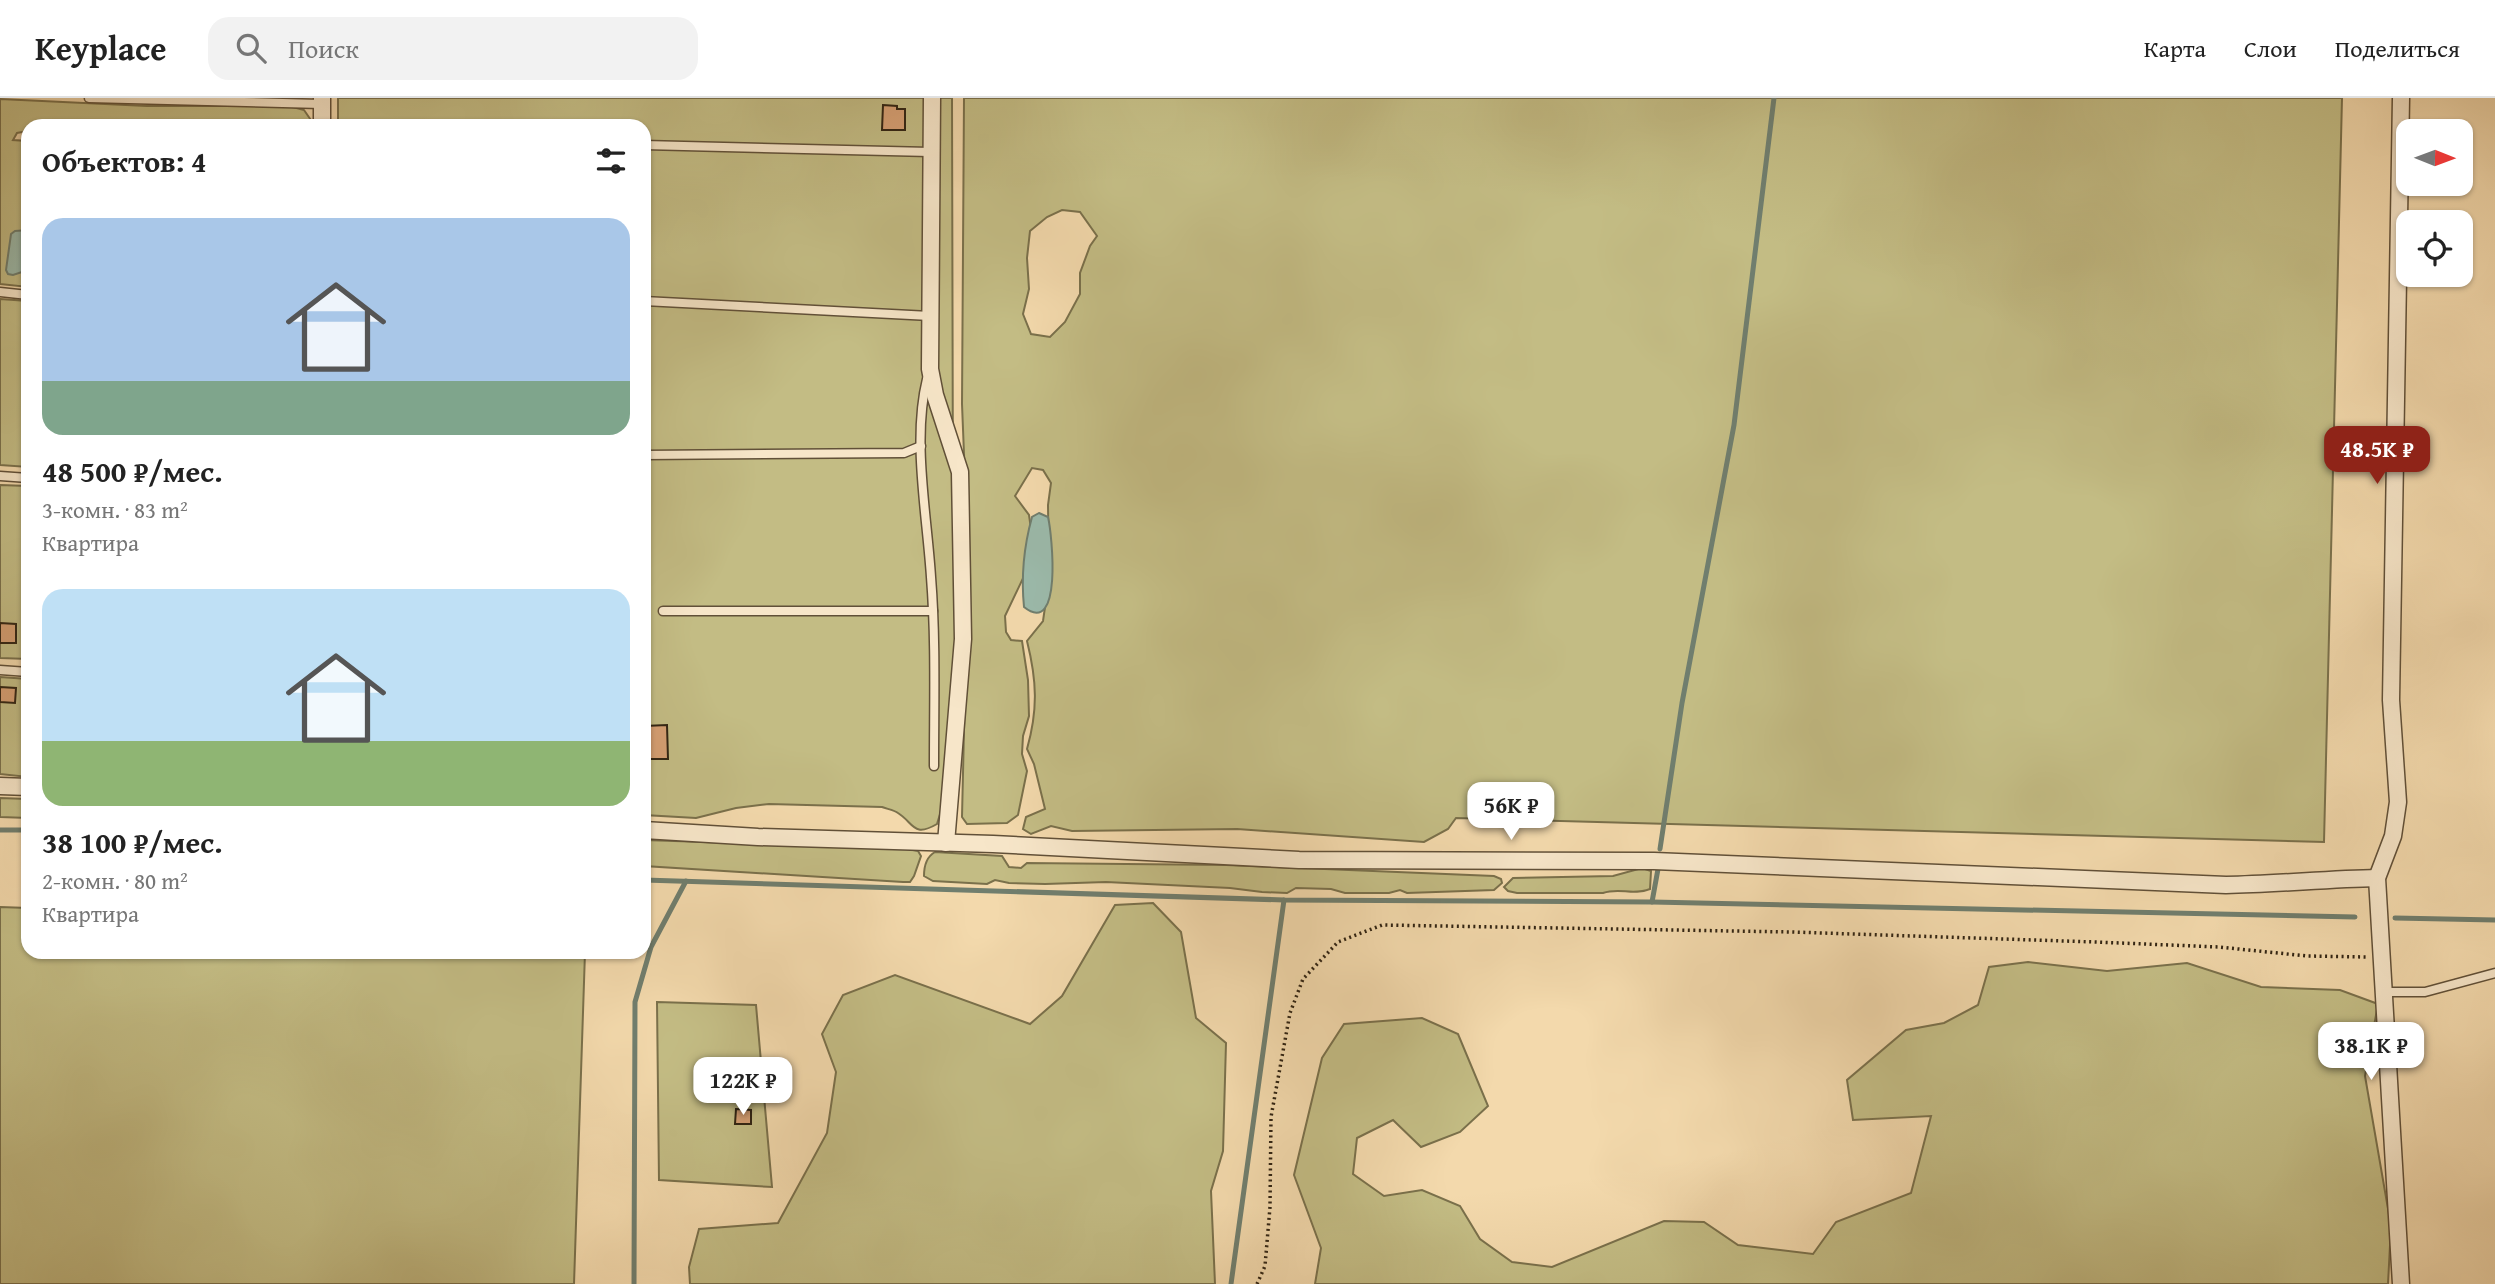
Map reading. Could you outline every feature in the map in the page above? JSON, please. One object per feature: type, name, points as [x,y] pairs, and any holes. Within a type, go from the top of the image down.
[{"type":"street","points":[[932,98],[930,369],[935,396],[960,472],[964,639],[946,843]]},
{"type":"street","points":[[2401,1284],[2378,878],[2393,836],[2398,802],[2391,700],[2402,98]]},
{"type":"street","points":[[321,101],[322,119]]},
{"type":"street","points":[[0,786],[21,787]]},
{"type":"street","points":[[651,830],[1299,860],[1654,861],[2226,885],[2378,878]]},
{"type":"lane","points":[[89,98],[321,101]]},
{"type":"lane","points":[[651,145],[930,152]]},
{"type":"lane","points":[[0,292],[21,294]]},
{"type":"lane","points":[[651,301],[930,316]]},
{"type":"lane","points":[[930,369],[924,393],[921,446],[933,611],[934,766]]},
{"type":"lane","points":[[651,455],[904,453],[921,446]]},
{"type":"lane","points":[[0,476],[21,478]]},
{"type":"lane","points":[[663,611],[933,611]]},
{"type":"lane","points":[[0,670],[21,672]]},
{"type":"lane","points":[[2384,992],[2425,992],[2495,973]]},
{"type":"path","points":[[1257,1284],[1265,1266],[1270,1208],[1271,1117],[1290,1013],[1303,979],[1338,942],[1382,925],[1792,932],[2219,947],[2307,956],[2382,957]]},
{"type":"shaded area","points":[[338,98],[952,98],[953,515],[957,532],[953,811],[941,811],[937,824],[923,830],[914,828],[896,812],[882,807],[769,804],[736,808],[696,818],[651,815],[651,119],[338,119]]},
{"type":"shaded area","points":[[964,98],[2342,98],[2324,842],[1456,818],[1448,829],[1424,842],[1237,829],[1072,831],[1051,826],[1031,834],[1023,829],[1026,817],[1045,809],[1034,764],[1027,749],[1035,695],[1027,641],[1043,621],[1049,580],[1048,505],[1051,483],[1043,470],[1032,468],[1015,496],[1029,515],[1031,529],[1026,572],[1005,616],[1006,632],[1011,640],[1022,641],[1028,680],[1029,716],[1023,736],[1022,754],[1027,771],[1018,815],[1007,823],[967,824],[962,817],[968,554],[962,404]],"holes":[[[1062,210],[1080,212],[1097,236],[1090,246],[1080,273],[1080,294],[1065,322],[1050,337],[1031,334],[1023,314],[1029,289],[1027,258],[1030,231],[1047,217]]]},
{"type":"shaded area","points":[[0,99],[147,106],[289,106],[304,110],[310,119],[21,119],[21,132],[17,133],[13,140],[21,141],[21,286],[0,284]]},
{"type":"shaded area","points":[[21,231],[21,272],[13,275],[6,270],[11,234]]},
{"type":"shaded area","points":[[0,299],[21,300],[21,466],[0,465]]},
{"type":"shaded area","points":[[0,485],[21,486],[21,659],[0,658]]},
{"type":"shaded area","points":[[1039,513],[1048,517],[1052,580],[1050,597],[1045,608],[1036,613],[1024,607],[1023,573],[1032,517]]},
{"type":"shaded area","points":[[0,677],[21,678],[21,776],[0,774]]},
{"type":"shaded area","points":[[0,798],[21,799],[21,818],[0,817]]},
{"type":"shaded area","points":[[651,840],[918,851],[921,856],[914,876],[910,882],[651,866]]},
{"type":"shaded area","points":[[935,852],[1002,856],[1009,867],[1021,868],[1027,863],[1226,865],[1494,876],[1501,879],[1502,883],[1494,890],[1407,893],[1400,890],[1389,893],[1345,893],[1331,889],[1296,888],[1287,893],[1106,882],[1045,884],[995,880],[987,884],[933,881],[924,876],[926,862]]},
{"type":"shaded area","points":[[1642,868],[1651,871],[1650,889],[1644,891],[1517,893],[1504,887],[1513,878],[1613,876]]},
{"type":"shaded area","points":[[1153,903],[1181,932],[1196,1018],[1226,1043],[1223,1151],[1211,1191],[1215,1284],[690,1284],[689,1267],[699,1229],[778,1223],[827,1133],[836,1072],[822,1034],[843,995],[895,975],[1030,1024],[1062,996],[1115,905]]},
{"type":"shaded area","points":[[0,907],[21,908],[21,959],[585,959],[574,1284],[0,1284]]},
{"type":"shaded area","points":[[2028,962],[2107,971],[2187,963],[2261,987],[2340,990],[2378,1004],[2365,1076],[2391,1226],[2388,1284],[1315,1284],[1321,1248],[1294,1175],[1322,1058],[1344,1024],[1422,1018],[1458,1034],[1488,1106],[1460,1132],[1421,1147],[1393,1120],[1357,1138],[1353,1174],[1384,1196],[1422,1190],[1460,1206],[1480,1239],[1512,1262],[1552,1267],[1664,1221],[1704,1222],[1738,1245],[1813,1254],[1836,1222],[1911,1193],[1931,1116],[1853,1120],[1847,1080],[1906,1030],[1944,1023],[1978,1005],[1989,967]]},
{"type":"shaded area","points":[[657,1002],[756,1005],[772,1187],[659,1180]]},
{"type":"building","points":[[883,105],[905,109],[905,130],[882,130]]},
{"type":"building","points":[[0,623],[16,624],[16,643],[0,643]]},
{"type":"building","points":[[0,687],[16,688],[15,703],[0,702]]},
{"type":"building","points":[[667,725],[668,759],[651,759],[651,726]]},
{"type":"building","points":[[736,1109],[751,1110],[751,1124],[735,1124]]},
{"type":"waterway","points":[[1660,849],[1682,703],[1734,425],[1774,98]]},
{"type":"waterway","points":[[0,830],[21,830]]},
{"type":"waterway","points":[[1652,902],[1658,869]]},
{"type":"waterway","points":[[651,880],[1284,900],[1652,902],[2355,917]]},
{"type":"waterway","points":[[651,947],[686,881]]},
{"type":"waterway","points":[[1231,1284],[1284,900]]},
{"type":"waterway","points":[[2395,918],[2495,920]]},
{"type":"waterway","points":[[634,1284],[635,1002],[648,959]]}]
